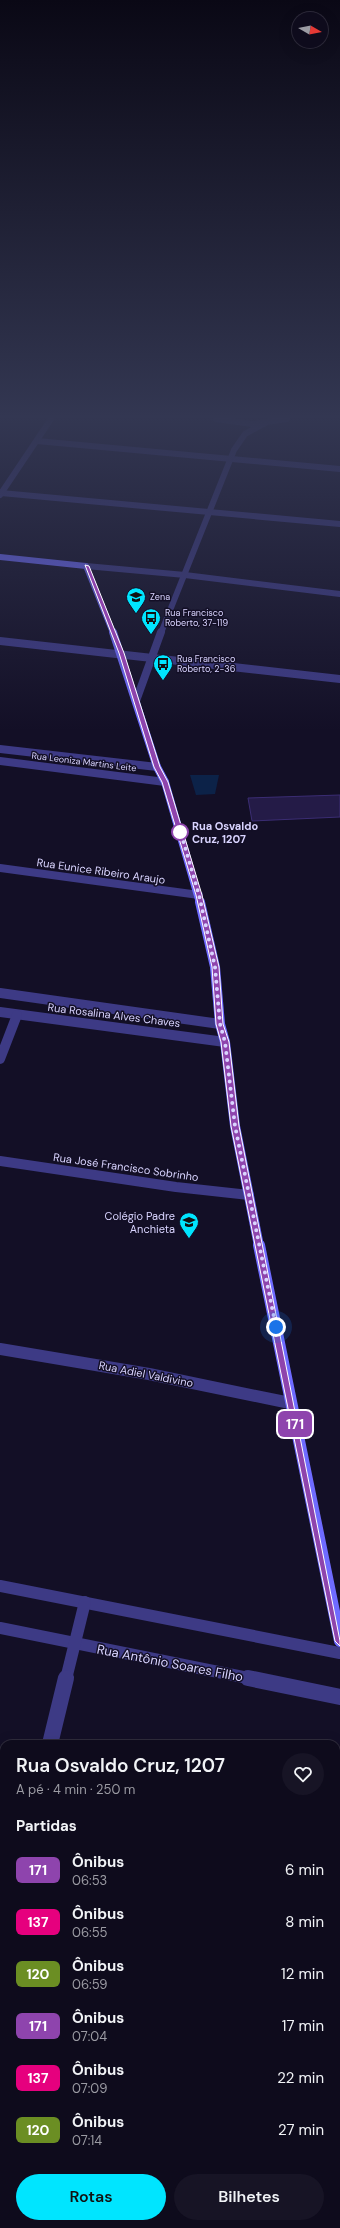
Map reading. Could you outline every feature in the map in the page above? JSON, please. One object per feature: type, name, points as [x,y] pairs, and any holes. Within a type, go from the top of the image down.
[{"type":"street","points":[[136,701],[151,656],[206,523]]},
{"type":"street","points":[[330,523],[340,524]]},
{"type":"street","points":[[0,557],[185,575],[340,594]]},
{"type":"street","points":[[86,566],[121,653],[157,767],[165,782],[199,895],[215,967],[220,1024],[225,1042],[235,1126],[290,1403],[340,1641]]},
{"type":"street","points":[[0,641],[151,656],[340,679]]},
{"type":"street","name":"Rua Leoniza Martins Leite","points":[[0,749],[157,767]]},
{"type":"street","name":"Rua Leoniza Martins Leite","points":[[0,761],[165,782]]},
{"type":"street","name":"Rua Eunice Ribeiro Araujo","points":[[0,868],[199,895]]},
{"type":"street","name":"Rua Rosalina Alves Chaves","points":[[0,993],[220,1024]]},
{"type":"street","name":"Rua Rosalina Alves Chaves","points":[[0,1012],[225,1042]]},
{"type":"street","points":[[0,1059],[17,1015]]},
{"type":"street","name":"Rua José Francisco Sobrinho","points":[[0,1161],[176,1187],[249,1196]]},
{"type":"street","name":"Rua Adiel Valdivino","points":[[0,1349],[149,1374],[290,1403]]},
{"type":"street","points":[[0,1586],[340,1653]]},
{"type":"street","points":[[51,1740],[85,1602]]},
{"type":"street","name":"Rua Antônio Soares Filho","points":[[0,1628],[340,1697]]},
{"type":"water","points":[[190,775],[219,775],[215,794],[196,795]]},
{"type":"building","points":[[340,795],[340,817],[252,821],[248,798]]},
{"type":"bus line","name":"171","points":[[86,566],[121,653],[131,688],[148,734],[157,767],[165,782],[199,895],[215,967],[220,1024],[225,1042],[235,1126],[313,1516],[340,1641]]},
{"type":"place","name":"Zena","points":[[136,614]]},
{"type":"place","name":"Rua Francisco Roberto, 37-119","points":[[151,635]]},
{"type":"place","name":"Rua Francisco Roberto, 2-36","points":[[163,681]]},
{"type":"place","name":"Rua Osvaldo Cruz, 1207","points":[[180,832]]},
{"type":"place","name":"Colégio Padre Anchieta","points":[[189,1239]]},
{"type":"route","points":[[180,832],[180,830],[199,895],[215,967],[220,1024],[225,1042],[235,1126],[276,1327]]}]
